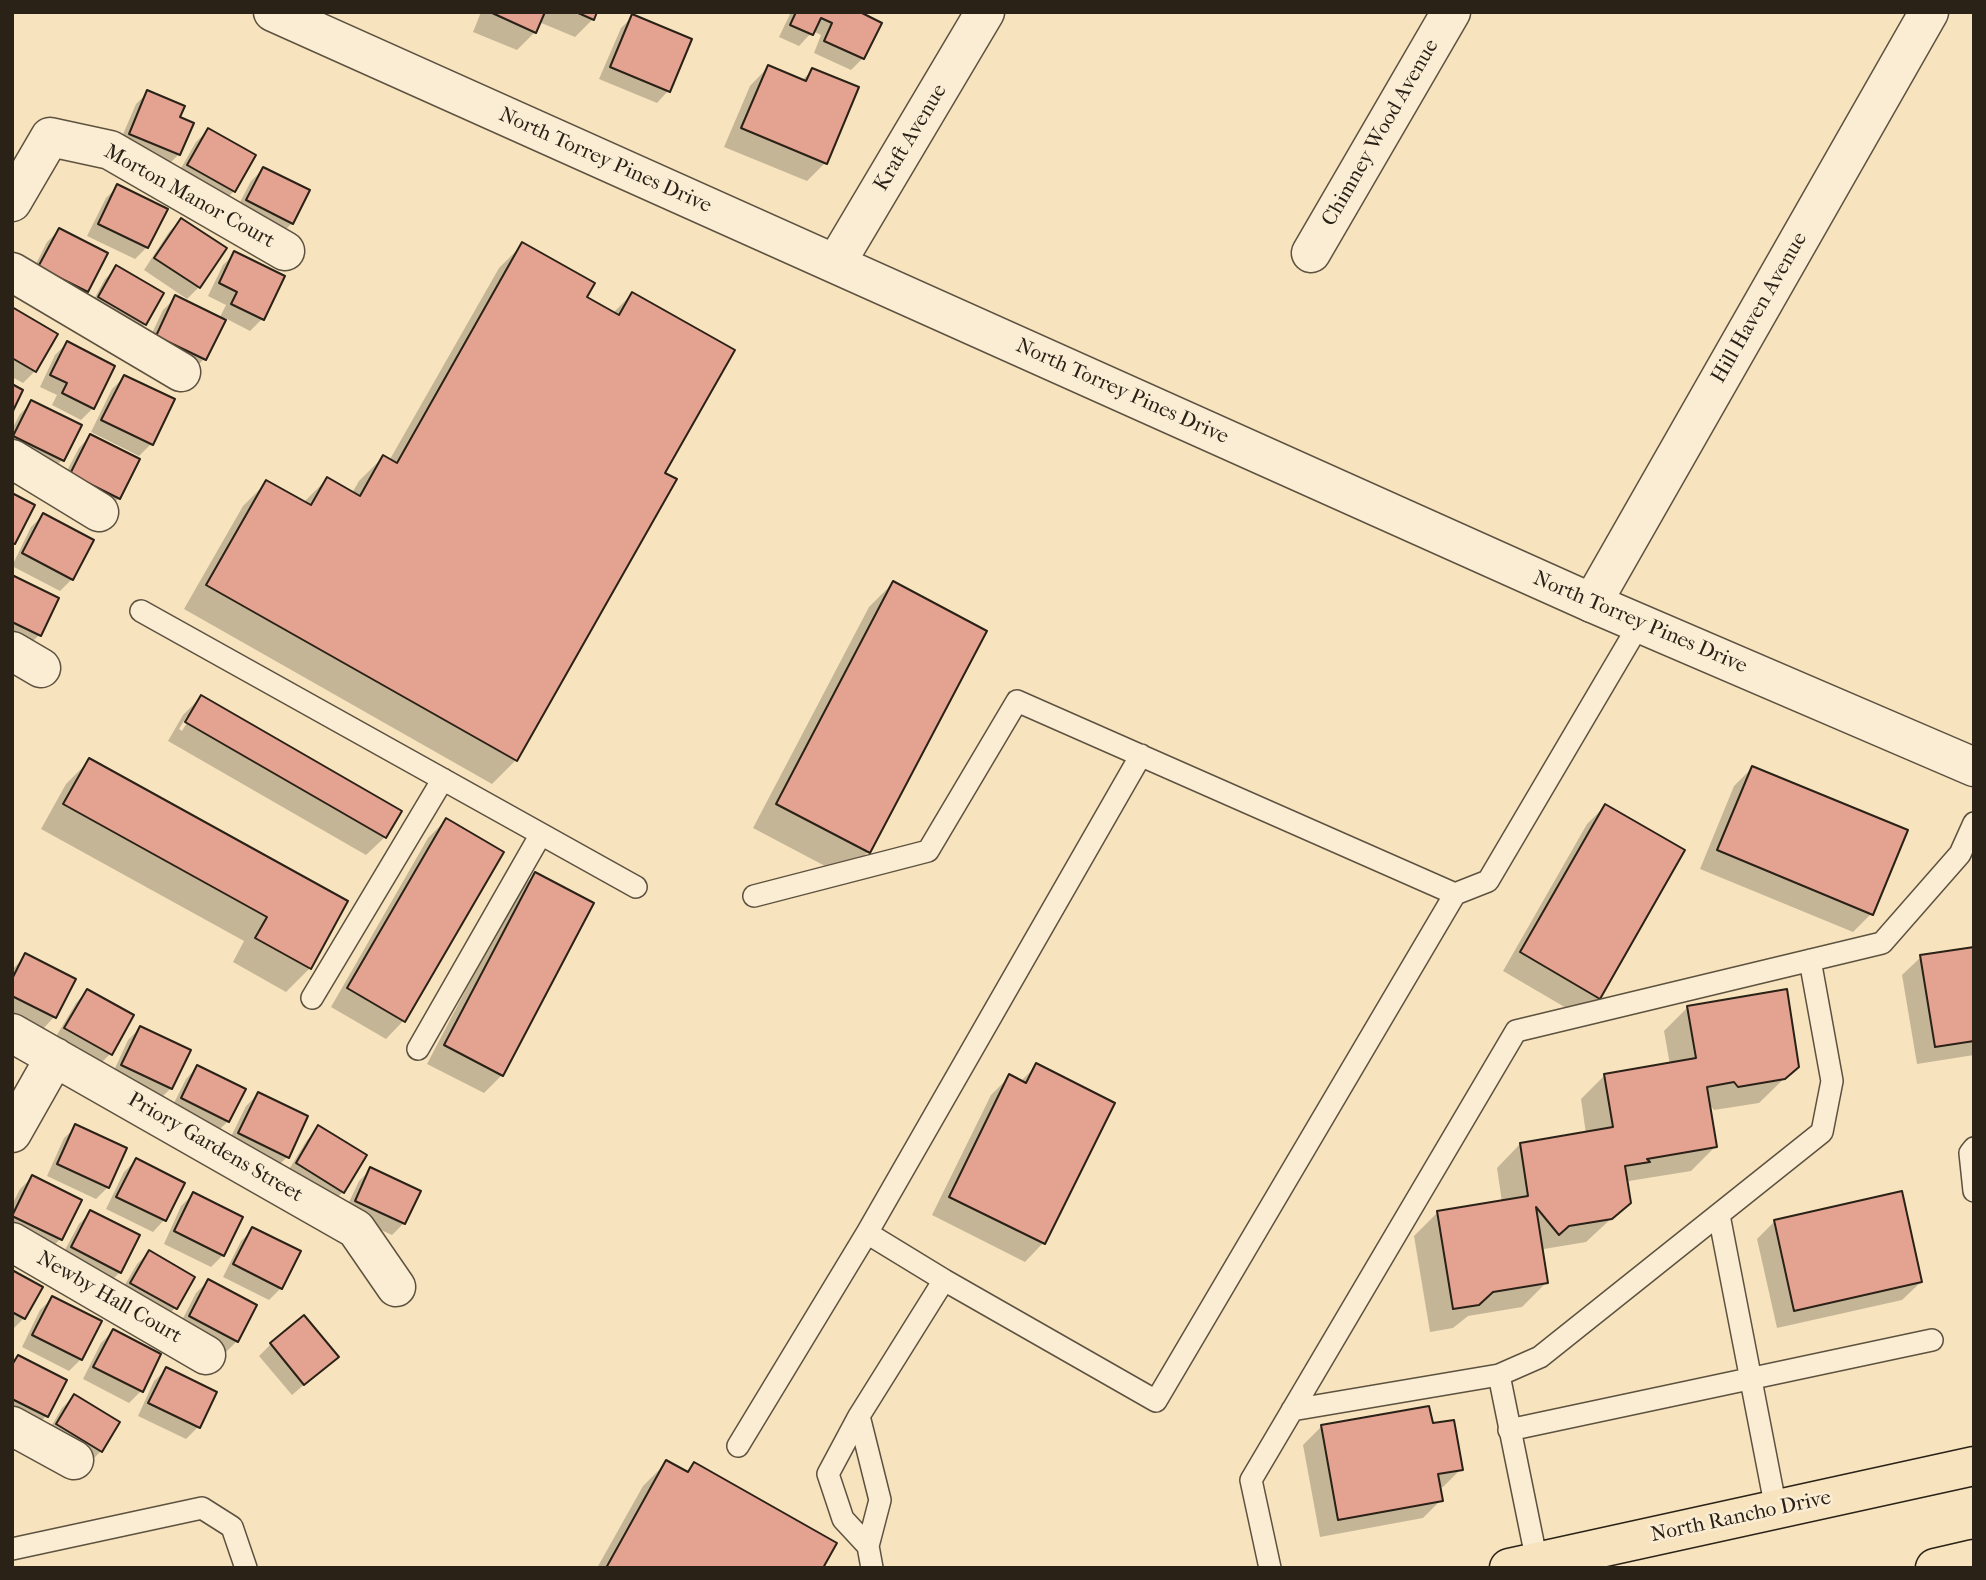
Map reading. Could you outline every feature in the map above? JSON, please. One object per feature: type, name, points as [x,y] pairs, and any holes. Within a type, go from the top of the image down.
[{"type":"main road","name":"North Rancho Drive","points":[[1523,1565],[1974,1466]]},
{"type":"main road","points":[[1934,1568],[1974,1559]]},
{"type":"street","name":"North Torrey Pines Drive","points":[[273,12],[1592,603],[1974,767]]},
{"type":"street","name":"Kraft Avenue","points":[[836,263],[985,12]]},
{"type":"street","name":"Chimney Wood Avenue","points":[[1311,253],[1451,12]]},
{"type":"street","name":"Hill Haven Avenue","points":[[1592,603],[1929,12]]},
{"type":"street","points":[[12,202],[34,142]]},
{"type":"street","name":"Morton Manor Court","points":[[34,142],[110,150],[285,251]]},
{"type":"street","points":[[12,272],[181,372]]},
{"type":"street","points":[[12,459],[99,512]]},
{"type":"street","name":"Priory Gardens Street","points":[[12,1032],[356,1229],[396,1287]]},
{"type":"street","points":[[12,1133],[55,1057]]},
{"type":"street","name":"Newby Hall Court","points":[[12,1242],[206,1355]]},
{"type":"street","points":[[12,1426],[74,1460]]},
{"type":"lane","points":[[141,611],[636,887]]},
{"type":"lane","points":[[867,1233],[1156,1401],[1455,894],[1488,881],[1640,623]]},
{"type":"lane","points":[[754,896],[928,851],[1017,701],[1455,894]]},
{"type":"lane","points":[[738,1446],[867,1233],[1142,755]]},
{"type":"lane","points":[[312,998],[443,779]]},
{"type":"lane","points":[[1270,1568],[1251,1480],[1516,1031],[1882,943],[1960,854],[1974,823]]},
{"type":"lane","points":[[418,1049],[541,834]]},
{"type":"lane","points":[[1292,1410],[1499,1375],[1540,1357],[1822,1132],[1832,1081],[1811,960]]},
{"type":"lane","points":[[1974,1148],[1970,1153],[1974,1191]]},
{"type":"lane","points":[[1719,1215],[1776,1509]]},
{"type":"lane","points":[[868,1546],[843,1519],[828,1474],[859,1416],[944,1280]]},
{"type":"lane","points":[[1509,1430],[1931,1340]]},
{"type":"lane","points":[[1499,1375],[1509,1430],[1523,1565]]},
{"type":"lane","points":[[859,1416],[880,1500],[868,1546],[872,1568]]},
{"type":"lane","points":[[12,1549],[202,1508],[232,1527],[246,1568]]},
{"type":"building","points":[[490,12],[545,12],[536,33]]},
{"type":"building","points":[[576,12],[597,12],[594,20]]},
{"type":"building","points":[[796,12],[860,12],[882,23],[864,59],[824,41],[832,23],[821,18],[813,35],[790,25]]},
{"type":"building","points":[[632,14],[692,39],[670,92],[610,67]]},
{"type":"building","points":[[768,65],[806,81],[812,68],[859,87],[827,164],[741,128]]},
{"type":"building","points":[[147,90],[185,106],[180,117],[194,123],[180,155],[129,134]]},
{"type":"building","points":[[208,128],[256,155],[235,192],[187,165]]},
{"type":"building","points":[[263,167],[310,190],[293,224],[246,200]]},
{"type":"building","points":[[117,184],[168,209],[148,248],[98,224]]},
{"type":"building","points":[[181,218],[227,248],[200,288],[154,258]]},
{"type":"building","points":[[59,228],[108,253],[88,292],[38,267]]},
{"type":"building","points":[[522,242],[595,283],[587,297],[619,315],[632,292],[735,350],[665,473],[677,479],[517,761],[206,585],[266,480],[311,505],[327,477],[360,496],[383,455],[397,463]]},
{"type":"building","points":[[234,251],[285,276],[264,320],[231,304],[237,292],[219,283]]},
{"type":"building","points":[[116,265],[164,293],[146,325],[98,297]]},
{"type":"building","points":[[175,295],[226,320],[206,360],[156,336]]},
{"type":"building","points":[[12,307],[58,334],[36,372],[12,358]]},
{"type":"building","points":[[67,341],[115,366],[94,409],[62,393],[67,383],[50,375]]},
{"type":"building","points":[[124,375],[175,399],[153,445],[101,420]]},
{"type":"building","points":[[12,384],[23,390],[12,413]]},
{"type":"building","points":[[31,400],[82,425],[64,461],[13,436]]},
{"type":"building","points":[[90,434],[140,459],[120,499],[70,474]]},
{"type":"building","points":[[12,493],[35,505],[15,544],[12,543]]},
{"type":"building","points":[[43,513],[94,540],[73,580],[22,553]]},
{"type":"building","points":[[12,575],[59,598],[41,636],[12,622]]},
{"type":"building","points":[[893,581],[987,631],[870,853],[776,804]]},
{"type":"building","points":[[201,695],[402,811],[386,838],[185,722]]},
{"type":"building","points":[[89,758],[348,901],[311,969],[255,938],[267,917],[63,804]]},
{"type":"building","points":[[1752,766],[1908,830],[1873,915],[1717,850]]},
{"type":"building","points":[[1605,804],[1685,850],[1600,999],[1520,952]]},
{"type":"building","points":[[446,818],[504,852],[405,1022],[347,988]]},
{"type":"building","points":[[535,872],[594,903],[503,1076],[444,1045]]},
{"type":"building","points":[[1974,947],[1974,1041],[1935,1047],[1920,955]]},
{"type":"building","points":[[25,953],[76,979],[56,1018],[12,996],[12,979]]},
{"type":"building","points":[[87,989],[134,1015],[112,1055],[64,1028]]},
{"type":"building","points":[[1787,989],[1799,1067],[1785,1079],[1738,1087],[1734,1082],[1707,1087],[1717,1147],[1647,1159],[1650,1162],[1625,1166],[1631,1203],[1612,1219],[1569,1226],[1559,1235],[1536,1207],[1548,1283],[1493,1292],[1479,1305],[1453,1309],[1437,1211],[1528,1196],[1520,1143],[1613,1127],[1604,1074],[1696,1058],[1687,1006]]},
{"type":"building","points":[[140,1026],[191,1050],[172,1089],[121,1065]]},
{"type":"building","points":[[1036,1063],[1115,1103],[1045,1244],[949,1197],[1009,1074],[1026,1083]]},
{"type":"building","points":[[197,1065],[246,1089],[229,1122],[181,1098]]},
{"type":"building","points":[[258,1092],[308,1116],[289,1158],[238,1133]]},
{"type":"building","points":[[75,1124],[127,1148],[109,1188],[57,1164]]},
{"type":"building","points":[[318,1125],[367,1155],[344,1193],[296,1163]]},
{"type":"building","points":[[136,1158],[185,1183],[166,1221],[116,1197]]},
{"type":"building","points":[[370,1167],[421,1191],[405,1224],[355,1201]]},
{"type":"building","points":[[32,1175],[82,1200],[62,1240],[12,1216]]},
{"type":"building","points":[[1902,1191],[1922,1282],[1794,1311],[1774,1220]]},
{"type":"building","points":[[193,1192],[243,1217],[224,1256],[174,1231]]},
{"type":"building","points":[[90,1210],[140,1235],[121,1273],[71,1247]]},
{"type":"building","points":[[252,1227],[301,1251],[282,1289],[233,1264]]},
{"type":"building","points":[[149,1250],[195,1277],[177,1309],[130,1283]]},
{"type":"building","points":[[12,1270],[43,1287],[25,1319],[12,1312]]},
{"type":"building","points":[[208,1279],[257,1305],[238,1342],[189,1316]]},
{"type":"building","points":[[52,1296],[102,1321],[82,1360],[32,1335]]},
{"type":"building","points":[[304,1315],[339,1357],[304,1385],[270,1343]]},
{"type":"building","points":[[113,1329],[161,1354],[143,1392],[93,1367]]},
{"type":"building","points":[[18,1355],[67,1380],[48,1417],[12,1399],[12,1365]]},
{"type":"building","points":[[166,1367],[217,1392],[200,1428],[148,1403]]},
{"type":"building","points":[[74,1394],[120,1422],[102,1452],[56,1424]]},
{"type":"building","points":[[1429,1406],[1433,1423],[1454,1420],[1463,1470],[1438,1474],[1443,1501],[1338,1520],[1321,1425]]},
{"type":"building","points":[[666,1460],[688,1472],[694,1462],[837,1543],[823,1568],[606,1568]]}]
